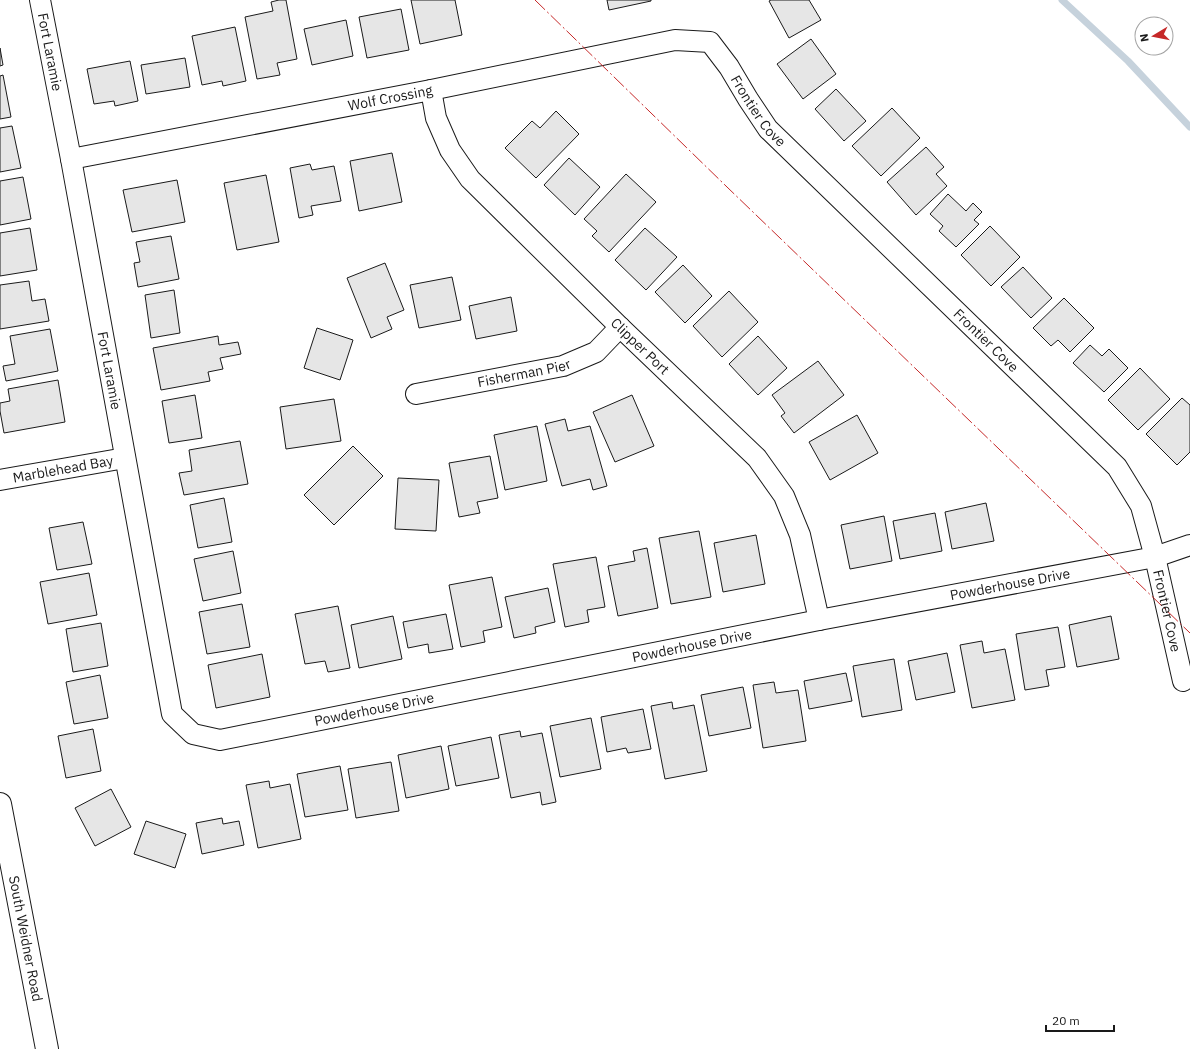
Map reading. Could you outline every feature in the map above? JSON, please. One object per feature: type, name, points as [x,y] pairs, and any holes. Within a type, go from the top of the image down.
[{"type":"main road","name":"South Weidner Road","points":[[0,804],[47,1049]]},
{"type":"street","name":"Fort Laramie","points":[[40,0],[71,159],[172,714],[193,734]]},
{"type":"street","name":"Wolf Crossing","points":[[71,159],[430,90],[676,40],[710,42]]},
{"type":"street","name":"Frontier Cove","points":[[710,42],[729,67],[748,100],[768,130],[1117,467],[1141,506],[1155,557],[1183,681]]},
{"type":"street","name":"Clipper Port","points":[[430,90],[436,118],[450,150],[470,179],[620,327],[757,458],[784,496],[800,535],[820,620]]},
{"type":"street","name":"Fisherman Pier","points":[[416,394],[563,366],[596,352],[620,327]]},
{"type":"street","name":"Marblehead Bay","points":[[0,480],[125,458]]},
{"type":"street","name":"Powderhouse Drive","points":[[193,734],[220,740],[820,620],[1155,557],[1190,545]]},
{"type":"building","points":[[286,0],[297,59],[277,63],[280,75],[257,79],[245,17],[273,11],[271,2]]},
{"type":"building","points":[[411,0],[455,0],[462,35],[420,44]]},
{"type":"building","points":[[607,0],[651,0],[651,1],[609,10]]},
{"type":"building","points":[[809,0],[821,20],[789,38],[769,1]]},
{"type":"building","points":[[401,9],[409,50],[367,58],[359,17]]},
{"type":"building","points":[[346,20],[353,56],[312,65],[304,29]]},
{"type":"building","points":[[235,27],[246,81],[223,86],[222,81],[202,85],[192,36]]},
{"type":"building","points":[[811,39],[836,74],[803,99],[777,64]]},
{"type":"building","points":[[0,48],[3,65],[0,66]]},
{"type":"building","points":[[185,58],[190,87],[146,94],[141,65]]},
{"type":"building","points":[[130,61],[138,101],[115,106],[114,101],[94,104],[87,69]]},
{"type":"building","points":[[3,75],[11,117],[0,119],[0,76]]},
{"type":"building","points":[[836,89],[866,121],[844,141],[815,109]]},
{"type":"building","points":[[892,108],[920,138],[881,176],[852,146]]},
{"type":"building","points":[[556,111],[579,134],[536,178],[505,148],[532,121],[540,128]]},
{"type":"building","points":[[12,126],[21,168],[0,172],[0,128]]},
{"type":"building","points":[[926,147],[944,167],[936,174],[947,186],[916,215],[887,182]]},
{"type":"building","points":[[392,153],[402,202],[359,211],[350,161]]},
{"type":"building","points":[[569,158],[600,187],[575,215],[544,185]]},
{"type":"building","points":[[310,164],[312,170],[334,166],[341,201],[311,206],[313,215],[299,218],[290,168]]},
{"type":"building","points":[[626,174],[656,202],[609,252],[592,236],[597,231],[584,219]]},
{"type":"building","points":[[266,175],[279,242],[237,250],[224,183]]},
{"type":"building","points":[[23,177],[31,219],[0,225],[0,181]]},
{"type":"building","points":[[177,180],[185,222],[132,232],[123,190]]},
{"type":"building","points":[[948,194],[966,211],[973,203],[982,212],[974,220],[979,224],[956,247],[939,231],[943,226],[930,214]]},
{"type":"building","points":[[990,226],[1020,257],[991,286],[961,255]]},
{"type":"building","points":[[30,228],[37,270],[0,276],[0,233]]},
{"type":"building","points":[[645,228],[677,257],[646,290],[615,260]]},
{"type":"building","points":[[171,236],[179,279],[138,287],[134,263],[140,262],[136,242]]},
{"type":"building","points":[[385,263],[404,310],[387,317],[392,329],[371,338],[347,278]]},
{"type":"building","points":[[683,265],[712,296],[685,323],[655,292]]},
{"type":"building","points":[[1023,267],[1052,298],[1031,318],[1001,287]]},
{"type":"building","points":[[452,277],[461,320],[419,328],[410,285]]},
{"type":"building","points":[[29,281],[32,301],[45,299],[49,321],[0,329],[0,285]]},
{"type":"building","points":[[174,290],[180,333],[151,338],[145,295]]},
{"type":"building","points":[[729,291],[758,322],[722,357],[693,326]]},
{"type":"building","points":[[511,297],[517,331],[476,339],[469,306]]},
{"type":"building","points":[[1064,298],[1094,328],[1070,352],[1058,340],[1051,346],[1033,328]]},
{"type":"building","points":[[317,328],[353,340],[340,380],[304,368]]},
{"type":"building","points":[[50,329],[58,371],[6,381],[3,366],[15,364],[10,336]]},
{"type":"building","points":[[218,336],[219,345],[238,342],[241,354],[220,358],[223,369],[208,372],[210,381],[161,390],[153,348]]},
{"type":"building","points":[[758,336],[787,368],[758,395],[729,364]]},
{"type":"building","points":[[1090,345],[1102,356],[1109,349],[1128,368],[1104,392],[1073,363]]},
{"type":"building","points":[[818,361],[844,395],[794,433],[781,416],[785,413],[772,395]]},
{"type":"building","points":[[1140,368],[1170,399],[1138,430],[1108,400]]},
{"type":"building","points":[[58,380],[65,422],[4,433],[0,403],[10,401],[8,389]]},
{"type":"building","points":[[195,395],[202,438],[169,443],[162,401]]},
{"type":"building","points":[[632,395],[654,446],[615,462],[593,412]]},
{"type":"building","points":[[1182,398],[1190,405],[1190,452],[1177,465],[1146,434]]},
{"type":"building","points":[[334,399],[341,441],[286,449],[280,407]]},
{"type":"building","points":[[857,415],[878,453],[830,480],[809,442]]},
{"type":"building","points":[[565,419],[568,431],[590,426],[607,486],[593,490],[590,479],[562,486],[545,424]]},
{"type":"building","points":[[537,426],[547,481],[505,490],[494,435]]},
{"type":"building","points":[[240,441],[248,484],[184,495],[179,473],[192,471],[189,450]]},
{"type":"building","points":[[353,446],[383,476],[334,525],[304,495]]},
{"type":"building","points":[[490,456],[498,498],[477,502],[480,513],[459,517],[449,463]]},
{"type":"building","points":[[398,478],[439,480],[436,531],[395,529]]},
{"type":"building","points":[[224,498],[232,542],[198,548],[190,505]]},
{"type":"building","points":[[986,503],[994,541],[952,549],[945,512]]},
{"type":"building","points":[[935,513],[942,551],[900,559],[893,521]]},
{"type":"building","points":[[884,516],[892,561],[850,569],[841,525]]},
{"type":"building","points":[[83,522],[92,564],[57,570],[49,528]]},
{"type":"building","points":[[699,531],[711,597],[671,604],[659,538]]},
{"type":"building","points":[[756,535],[765,584],[723,592],[714,543]]},
{"type":"building","points":[[647,548],[658,608],[618,616],[608,566],[635,561],[633,551]]},
{"type":"building","points":[[233,551],[241,593],[203,601],[194,559]]},
{"type":"building","points":[[596,557],[605,607],[587,610],[589,622],[565,627],[553,564]]},
{"type":"building","points":[[89,573],[97,615],[48,624],[40,582]]},
{"type":"building","points":[[492,577],[502,627],[483,631],[485,642],[461,647],[449,585]]},
{"type":"building","points":[[548,588],[555,622],[535,627],[536,633],[514,638],[505,597]]},
{"type":"building","points":[[242,604],[250,647],[207,654],[199,612]]},
{"type":"building","points":[[338,606],[350,668],[328,672],[325,661],[305,664],[295,614]]},
{"type":"building","points":[[446,614],[453,649],[429,653],[428,644],[408,648],[403,622]]},
{"type":"building","points":[[393,616],[402,659],[359,668],[351,625]]},
{"type":"building","points":[[1111,616],[1119,659],[1077,667],[1069,625]]},
{"type":"building","points":[[101,623],[108,666],[73,672],[66,629]]},
{"type":"building","points":[[1058,627],[1065,667],[1046,670],[1049,686],[1025,690],[1016,634]]},
{"type":"building","points":[[982,641],[984,653],[1005,649],[1015,700],[972,708],[960,645]]},
{"type":"building","points":[[947,653],[955,692],[916,700],[908,661]]},
{"type":"building","points":[[262,654],[270,697],[216,708],[208,665]]},
{"type":"building","points":[[894,659],[902,710],[862,717],[853,666]]},
{"type":"building","points":[[846,673],[852,701],[809,709],[804,681]]},
{"type":"building","points":[[100,675],[108,718],[74,724],[66,682]]},
{"type":"building","points":[[774,682],[776,693],[798,690],[806,741],[763,748],[753,685]]},
{"type":"building","points":[[743,687],[751,728],[709,736],[701,695]]},
{"type":"building","points":[[672,702],[673,709],[694,705],[707,771],[665,779],[651,706]]},
{"type":"building","points":[[643,709],[651,749],[628,753],[626,748],[607,752],[601,717]]},
{"type":"building","points":[[591,718],[601,769],[560,777],[550,726]]},
{"type":"building","points":[[93,729],[101,771],[66,778],[58,736]]},
{"type":"building","points":[[520,731],[521,737],[542,733],[556,802],[542,805],[540,792],[511,798],[499,735]]},
{"type":"building","points":[[491,737],[499,778],[456,786],[448,746]]},
{"type":"building","points":[[441,746],[449,789],[406,798],[398,755]]},
{"type":"building","points":[[391,762],[399,811],[356,818],[348,769]]},
{"type":"building","points":[[340,766],[348,810],[305,817],[297,774]]},
{"type":"building","points":[[269,781],[270,788],[290,784],[301,839],[258,848],[246,785]]},
{"type":"building","points":[[111,789],[131,827],[95,846],[75,808]]},
{"type":"building","points":[[222,818],[223,824],[239,821],[244,845],[202,854],[196,823]]},
{"type":"building","points":[[146,821],[186,834],[175,868],[134,854]]},
{"type":"waterway","points":[[1062,0],[1128,61],[1190,127]]},
{"type":"power","points":[[535,0],[1190,633]]}]
